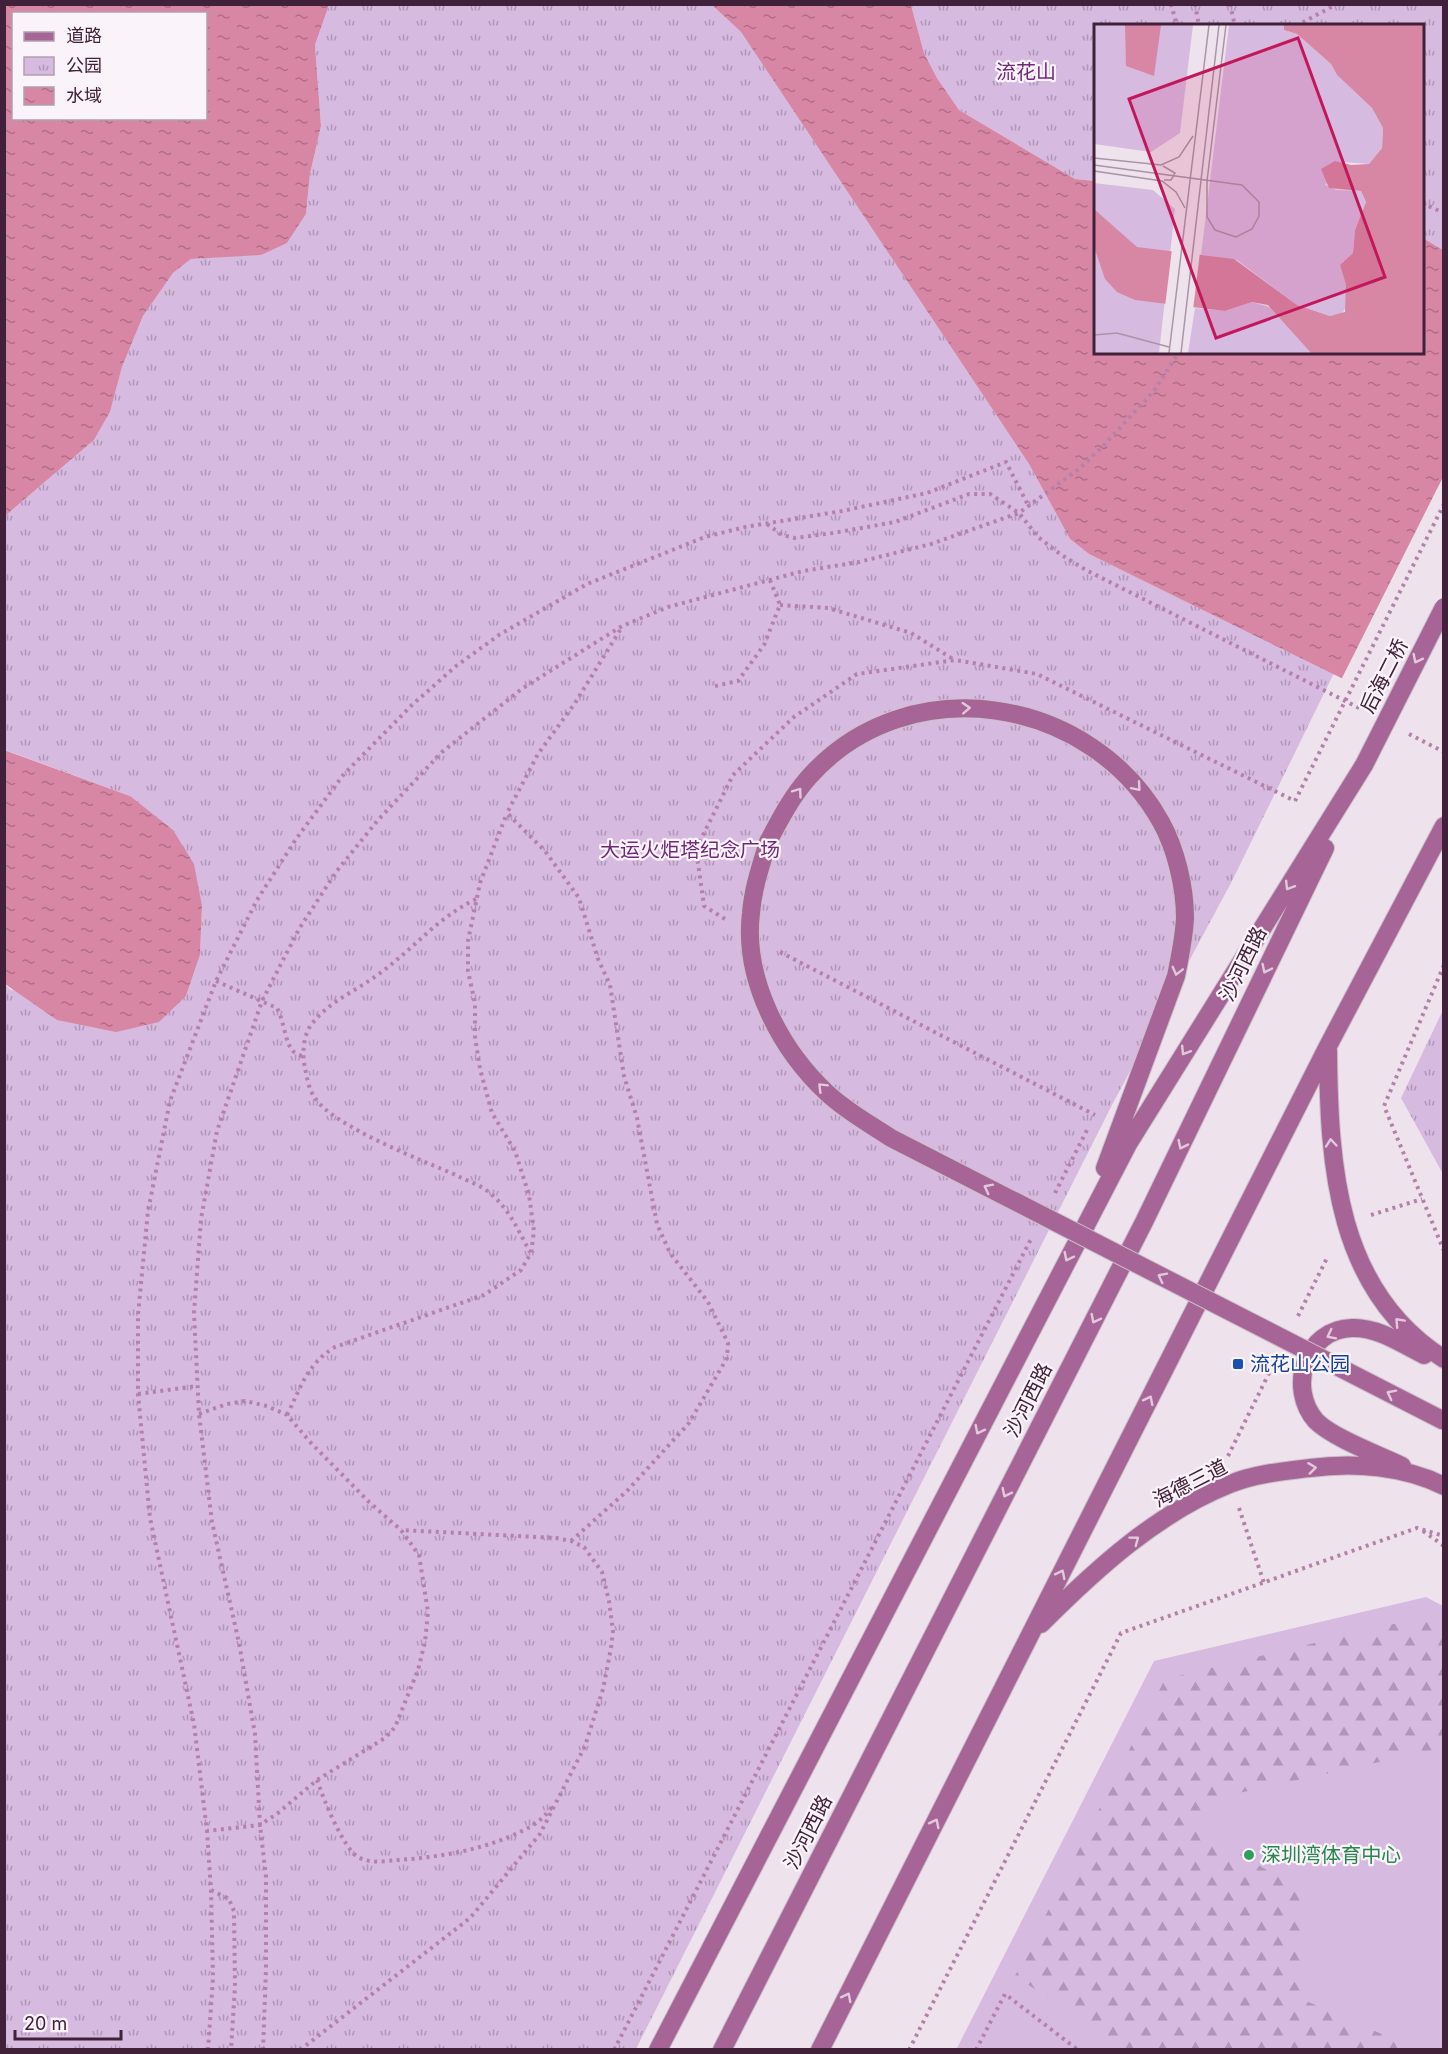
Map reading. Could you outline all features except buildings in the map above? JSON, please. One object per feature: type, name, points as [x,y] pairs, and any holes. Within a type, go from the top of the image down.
[{"type":"main road","name":"后海二桥","points":[[1364,765],[1443,607]]},
{"type":"main road","points":[[1084,1226],[1176,976],[1183,944],[1185,916],[1181,884],[1173,852],[1162,824],[1143,794],[1120,768],[1090,746],[1057,728],[1019,714],[977,707],[937,709],[903,717],[871,729],[838,751],[809,776],[786,809],[768,842],[756,881],[750,914],[750,947],[756,977],[786,1044],[806,1072],[828,1094],[891,1138],[1443,1421]]},
{"type":"main road","points":[[658,2049],[1128,1144],[1364,765]]},
{"type":"main road","name":"沙河西路","points":[[722,2049],[1144,1222],[1364,765]]},
{"type":"main road","points":[[820,2049],[1328,1046],[1443,826]]},
{"type":"main road","points":[[1328,1046],[1332,1160],[1345,1222],[1375,1291],[1396,1321],[1443,1362]]},
{"type":"main road","points":[[1435,1482],[1330,1431],[1317,1422],[1302,1397],[1302,1368],[1316,1344],[1337,1331],[1350,1328],[1366,1329],[1381,1334],[1443,1362]]},
{"type":"main road","name":"海德三道","points":[[1029,1636],[1125,1547],[1180,1510],[1231,1483],[1275,1473],[1351,1465],[1385,1468],[1435,1482]]},
{"type":"path","points":[[1172,4],[1177,24]]},
{"type":"path","points":[[1195,4],[1199,24]]},
{"type":"path","points":[[1230,4],[1234,24]]},
{"type":"path","points":[[1300,24],[1337,4]]},
{"type":"path","points":[[1424,204],[1443,213]]},
{"type":"path","points":[[263,2049],[266,1877],[260,1825],[255,1734],[239,1643],[212,1522],[199,1414],[194,1313],[201,1219],[217,1131],[262,1001],[299,929],[336,872],[378,820],[442,752],[523,688],[622,626],[668,607],[803,571],[859,562],[931,544],[1020,513],[1080,468],[1120,429],[1154,391],[1178,354]]},
{"type":"path","points":[[208,2049],[213,1978],[212,1890],[207,1831],[194,1725],[150,1518],[138,1394],[138,1315],[148,1211],[170,1101],[216,981],[257,900],[296,839],[344,774],[412,705],[456,666],[499,635],[587,584],[705,537],[745,527],[927,493],[1006,462],[1029,507]]},
{"type":"path","points":[[766,524],[782,535],[795,538],[833,533],[895,522],[969,494],[990,494],[1020,513],[1038,537],[1086,570],[1367,712]]},
{"type":"path","points":[[734,924],[704,906],[696,849],[733,776],[794,717],[857,674],[955,660],[1037,674],[1295,801],[1443,504]]},
{"type":"path","points":[[715,686],[738,681],[764,645],[780,605],[770,580]]},
{"type":"path","points":[[780,605],[828,609],[911,633],[955,660]]},
{"type":"path","points":[[287,1415],[312,1366],[322,1355],[335,1347],[484,1295],[521,1269],[531,1253],[534,1231],[529,1195],[515,1151],[492,1113],[480,1069],[475,1037],[475,1003],[468,971],[468,941],[480,883],[507,813],[538,754],[575,703],[622,626]]},
{"type":"path","points":[[507,813],[545,850],[579,898],[598,959],[610,985],[624,1076],[637,1118],[657,1224],[670,1253],[708,1302],[728,1343],[727,1358],[689,1423],[627,1491],[571,1541]]},
{"type":"path","points":[[476,899],[456,909],[431,928],[384,971],[358,989],[344,995],[320,1015],[309,1027],[302,1056],[309,1085],[315,1098],[325,1109],[336,1118],[362,1132],[486,1189],[507,1210],[531,1253]]},
{"type":"path","points":[[776,949],[1095,1115],[1052,1200]]},
{"type":"path","points":[[1443,965],[1384,1106],[1443,1251]]},
{"type":"path","points":[[216,981],[277,1008],[283,1017],[293,1051],[302,1056]]},
{"type":"path","points":[[1345,1222],[1422,1199]]},
{"type":"path","points":[[614,2049],[1035,1232]]},
{"type":"path","points":[[138,1394],[197,1386]]},
{"type":"path","points":[[199,1414],[227,1404],[244,1401],[267,1406],[287,1415],[369,1502],[401,1530],[418,1555],[428,1612],[425,1642],[418,1670],[395,1727],[385,1738],[317,1780],[260,1825],[207,1831]]},
{"type":"path","points":[[1231,1483],[1264,1583]]},
{"type":"path","points":[[1417,1528],[1443,1546]]},
{"type":"path","points":[[909,2049],[1121,1633],[1417,1528],[1443,1536]]},
{"type":"path","points":[[300,2049],[470,1918],[540,1834],[591,1732],[603,1689],[612,1631],[609,1601],[602,1572],[584,1547],[556,1538],[401,1530]]},
{"type":"path","points":[[317,1780],[347,1847],[358,1857],[372,1862],[436,1858],[498,1841],[542,1820],[557,1801]]},
{"type":"path","points":[[212,1890],[229,1899],[234,1911],[235,1986],[231,2049]]},
{"type":"path","points":[[976,2049],[1005,1994],[1078,2049]]},
{"type":"green space","name":"大运火炬塔纪念广场","points":[[329,5],[712,5],[741,32],[1029,464],[1070,539],[1089,554],[1334,673],[1232,881],[1112,1105],[636,2049],[5,2049],[4,984],[11,990],[186,996],[200,955],[202,906],[130,796],[5,750],[5,516],[94,440],[110,412],[122,367],[143,316],[173,273],[191,259],[218,257],[287,243],[306,214],[310,174],[321,126],[315,45]]},
{"type":"green space","name":"流花山","points":[[911,5],[1443,5],[1443,250],[1424,239],[1424,24],[1094,24],[1094,181],[1075,179],[959,110],[937,78],[924,53]]},
{"type":"green space","points":[[1444,1010],[1443,1174],[1401,1098]]},
{"type":"green space","name":"深圳湾体育中心","points":[[1426,1597],[1443,1606],[1443,2049],[956,2050],[1154,1661]]},
{"type":"green space","name":"深圳湾体育中心","points":[[1418,1618],[1443,1631],[1443,1748],[1216,1798],[1194,1826],[1303,1892],[1304,2000],[1416,2049],[1126,2049],[1015,1976],[1165,1679]]},
{"type":"water","points":[[5,4],[329,5],[315,45],[321,126],[310,174],[306,214],[287,243],[261,255],[191,259],[173,273],[143,316],[122,367],[110,412],[94,440],[5,516]]},
{"type":"water","points":[[712,5],[911,5],[924,53],[937,78],[959,110],[1075,179],[1094,181],[1094,354],[1424,354],[1424,239],[1443,250],[1443,728],[1089,554],[1070,539],[1029,464],[741,32]]},
{"type":"water","points":[[4,750],[130,796],[173,830],[194,864],[202,906],[200,955],[186,996],[159,1022],[116,1032],[57,1020],[5,984]]},
{"type":"pier","points":[[1444,475],[1444,731],[1341,680]]},
{"type":"place","name":"流花山公园","points":[[1238,1364]]},
{"type":"place","name":"深圳湾体育中心","points":[[1249,1855]]}]
